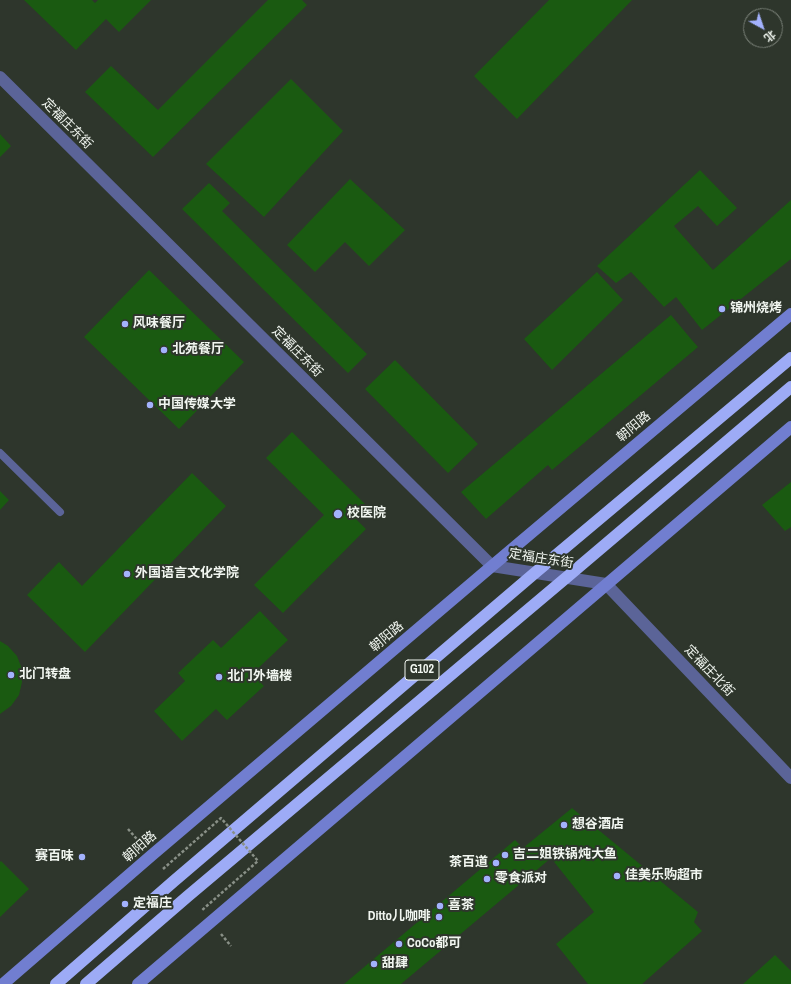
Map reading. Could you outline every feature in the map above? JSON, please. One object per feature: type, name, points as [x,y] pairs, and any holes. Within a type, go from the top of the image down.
[{"type":"highway","name":"G102","points":[[56,984],[536,572],[791,358]]},
{"type":"highway","name":"G102","points":[[86,984],[791,387]]},
{"type":"street","name":"定福庄东街","points":[[0,77],[492,566],[606,584]]},
{"type":"street","name":"朝阳路","points":[[3,984],[152,855],[791,314]]},
{"type":"street","points":[[138,984],[791,427]]},
{"type":"street","name":"定福庄北街","points":[[606,584],[791,778]]},
{"type":"lane","points":[[0,453],[60,512]]},
{"type":"path","points":[[163,869],[221,818],[258,861],[201,911]]},
{"type":"building","points":[[24,0],[92,0],[95,3],[98,0],[151,0],[119,32],[106,19],[76,50]]},
{"type":"building","points":[[268,0],[302,0],[307,5],[153,157],[85,92],[111,66],[158,110]]},
{"type":"building","points":[[549,0],[632,0],[517,119],[474,76]]},
{"type":"building","points":[[291,79],[343,131],[264,217],[206,164]]},
{"type":"building","points":[[0,134],[11,146],[0,157]]},
{"type":"building","points":[[700,170],[737,208],[717,226],[698,206],[674,226],[713,270],[791,200],[791,259],[702,330],[676,297],[664,307],[631,272],[616,283],[597,266]]},
{"type":"building","points":[[350,179],[405,230],[369,266],[345,242],[315,272],[287,245]]},
{"type":"building","points":[[209,183],[230,203],[222,211],[367,354],[348,373],[182,209]]},
{"type":"building","name":"北苑餐厅","points":[[149,270],[244,362],[179,429],[84,337]]},
{"type":"building","points":[[597,272],[623,300],[552,370],[524,339]]},
{"type":"building","points":[[671,315],[698,347],[552,470],[548,465],[486,519],[461,492]]},
{"type":"building","points":[[395,360],[478,444],[448,473],[365,389]]},
{"type":"building","name":"校医院","points":[[292,432],[365,504],[353,516],[366,529],[283,613],[254,585],[324,515],[266,458]]},
{"type":"building","name":"外国语言文化学院","points":[[192,473],[226,506],[85,652],[27,595],[59,562],[82,586]]},
{"type":"building","points":[[791,482],[791,527],[785,531],[762,505]]},
{"type":"building","points":[[0,491],[9,500],[0,510]]},
{"type":"building","name":"北门外墙楼","points":[[260,611],[288,640],[252,674],[264,686],[227,720],[216,709],[182,741],[154,711],[185,681],[178,673],[213,640],[221,648]]},
{"type":"building","name":"北门转盘","points":[[0,641],[8,646],[17,656],[22,669],[22,682],[19,695],[11,706],[0,714]]},
{"type":"building","points":[[572,808],[698,912],[694,922],[702,931],[642,984],[588,984],[556,944],[594,912],[551,858],[401,984],[344,984],[515,840],[523,848]]},
{"type":"building","points":[[1,861],[29,889],[0,917],[0,862]]},
{"type":"building","points":[[775,955],[791,971],[791,984],[743,984]]},
{"type":"place","name":"锦州烧烤","points":[[722,309]]},
{"type":"place","name":"风味餐厅","points":[[125,324]]},
{"type":"place","name":"北苑餐厅","points":[[164,350]]},
{"type":"place","name":"中国传媒大学","points":[[150,405]]},
{"type":"place","name":"校医院","points":[[338,514]]},
{"type":"place","name":"外国语言文化学院","points":[[127,574]]},
{"type":"place","name":"北门转盘","points":[[11,675]]},
{"type":"place","name":"北门外墙楼","points":[[219,677]]},
{"type":"place","name":"想谷酒店","points":[[564,825]]},
{"type":"place","name":"吉二姐铁锅炖大鱼","points":[[505,855]]},
{"type":"place","name":"赛百味","points":[[82,857]]},
{"type":"place","name":"茶百道","points":[[496,863]]},
{"type":"place","name":"佳美乐购超市","points":[[617,876]]},
{"type":"place","name":"零食派对","points":[[487,879]]},
{"type":"place","name":"定福庄","points":[[125,904]]},
{"type":"place","name":"喜茶","points":[[440,906]]},
{"type":"place","name":"Ditto儿咖啡","points":[[439,917]]},
{"type":"place","name":"CoCo都可","points":[[399,944]]},
{"type":"place","name":"甜肆","points":[[374,964]]}]
